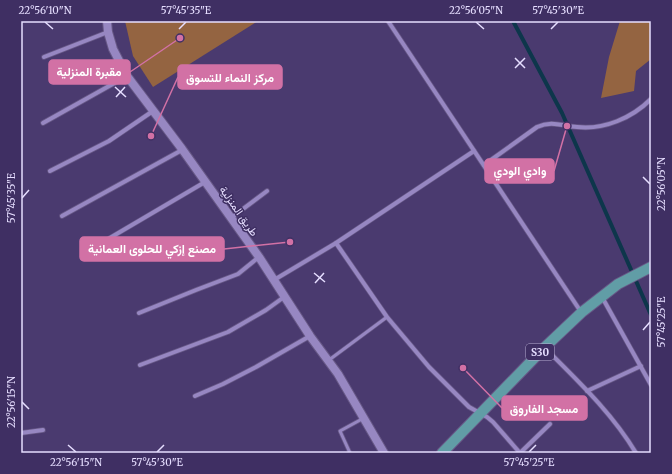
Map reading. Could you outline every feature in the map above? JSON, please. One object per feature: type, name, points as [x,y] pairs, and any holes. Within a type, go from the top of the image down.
[{"type":"main road","name":"S30","points":[[442,453],[544,348],[582,312],[623,282],[651,267]]},
{"type":"street","name":"طريق المنزلية","points":[[107,21],[108,32],[113,49],[127,76],[182,149],[259,257],[273,281],[285,296],[310,336],[338,374],[384,453]]},
{"type":"street","points":[[388,21],[582,312]]},
{"type":"street","points":[[44,57],[108,32]]},
{"type":"street","points":[[43,123],[127,76]]},
{"type":"street","points":[[484,165],[542,125],[554,123],[579,127],[591,127],[610,124],[639,110],[651,99]]},
{"type":"street","points":[[50,171],[109,141],[153,111]]},
{"type":"street","points":[[62,216],[182,149]]},
{"type":"street","points":[[273,281],[336,243],[474,151]]},
{"type":"street","points":[[86,252],[206,182]]},
{"type":"street","points":[[231,218],[267,191]]},
{"type":"street","points":[[336,243],[387,317],[429,367],[466,404],[493,422],[507,436],[520,453],[550,424]]},
{"type":"street","points":[[139,313],[238,274],[259,257]]},
{"type":"street","points":[[140,365],[228,332],[266,310],[285,296]]},
{"type":"street","points":[[602,296],[651,385]]},
{"type":"street","points":[[195,396],[256,367],[310,336]]},
{"type":"street","points":[[544,348],[610,416],[636,453]]},
{"type":"street","points":[[587,391],[641,366]]},
{"type":"street","points":[[21,433],[44,430]]},
{"type":"lane","points":[[328,361],[387,317]]},
{"type":"lane","points":[[350,453],[340,431],[364,418]]},
{"type":"shaded area","points":[[125,21],[258,21],[153,87],[133,56]]},
{"type":"shaded area","points":[[620,21],[651,21],[651,59],[636,71],[634,91],[601,98],[609,57]]},
{"type":"waterway","points":[[513,21],[562,113],[651,315]]},
{"type":"place","name":"مقبرة المنزلية","points":[[180,38]]},
{"type":"place","name":"وادي الودي","points":[[567,126]]},
{"type":"place","name":"مركز النماء للتسوق","points":[[151,136]]},
{"type":"place","name":"مصنع إزكي للحلوى العمانية","points":[[290,242]]},
{"type":"place","name":"مسجد الفاروق","points":[[463,368]]}]
